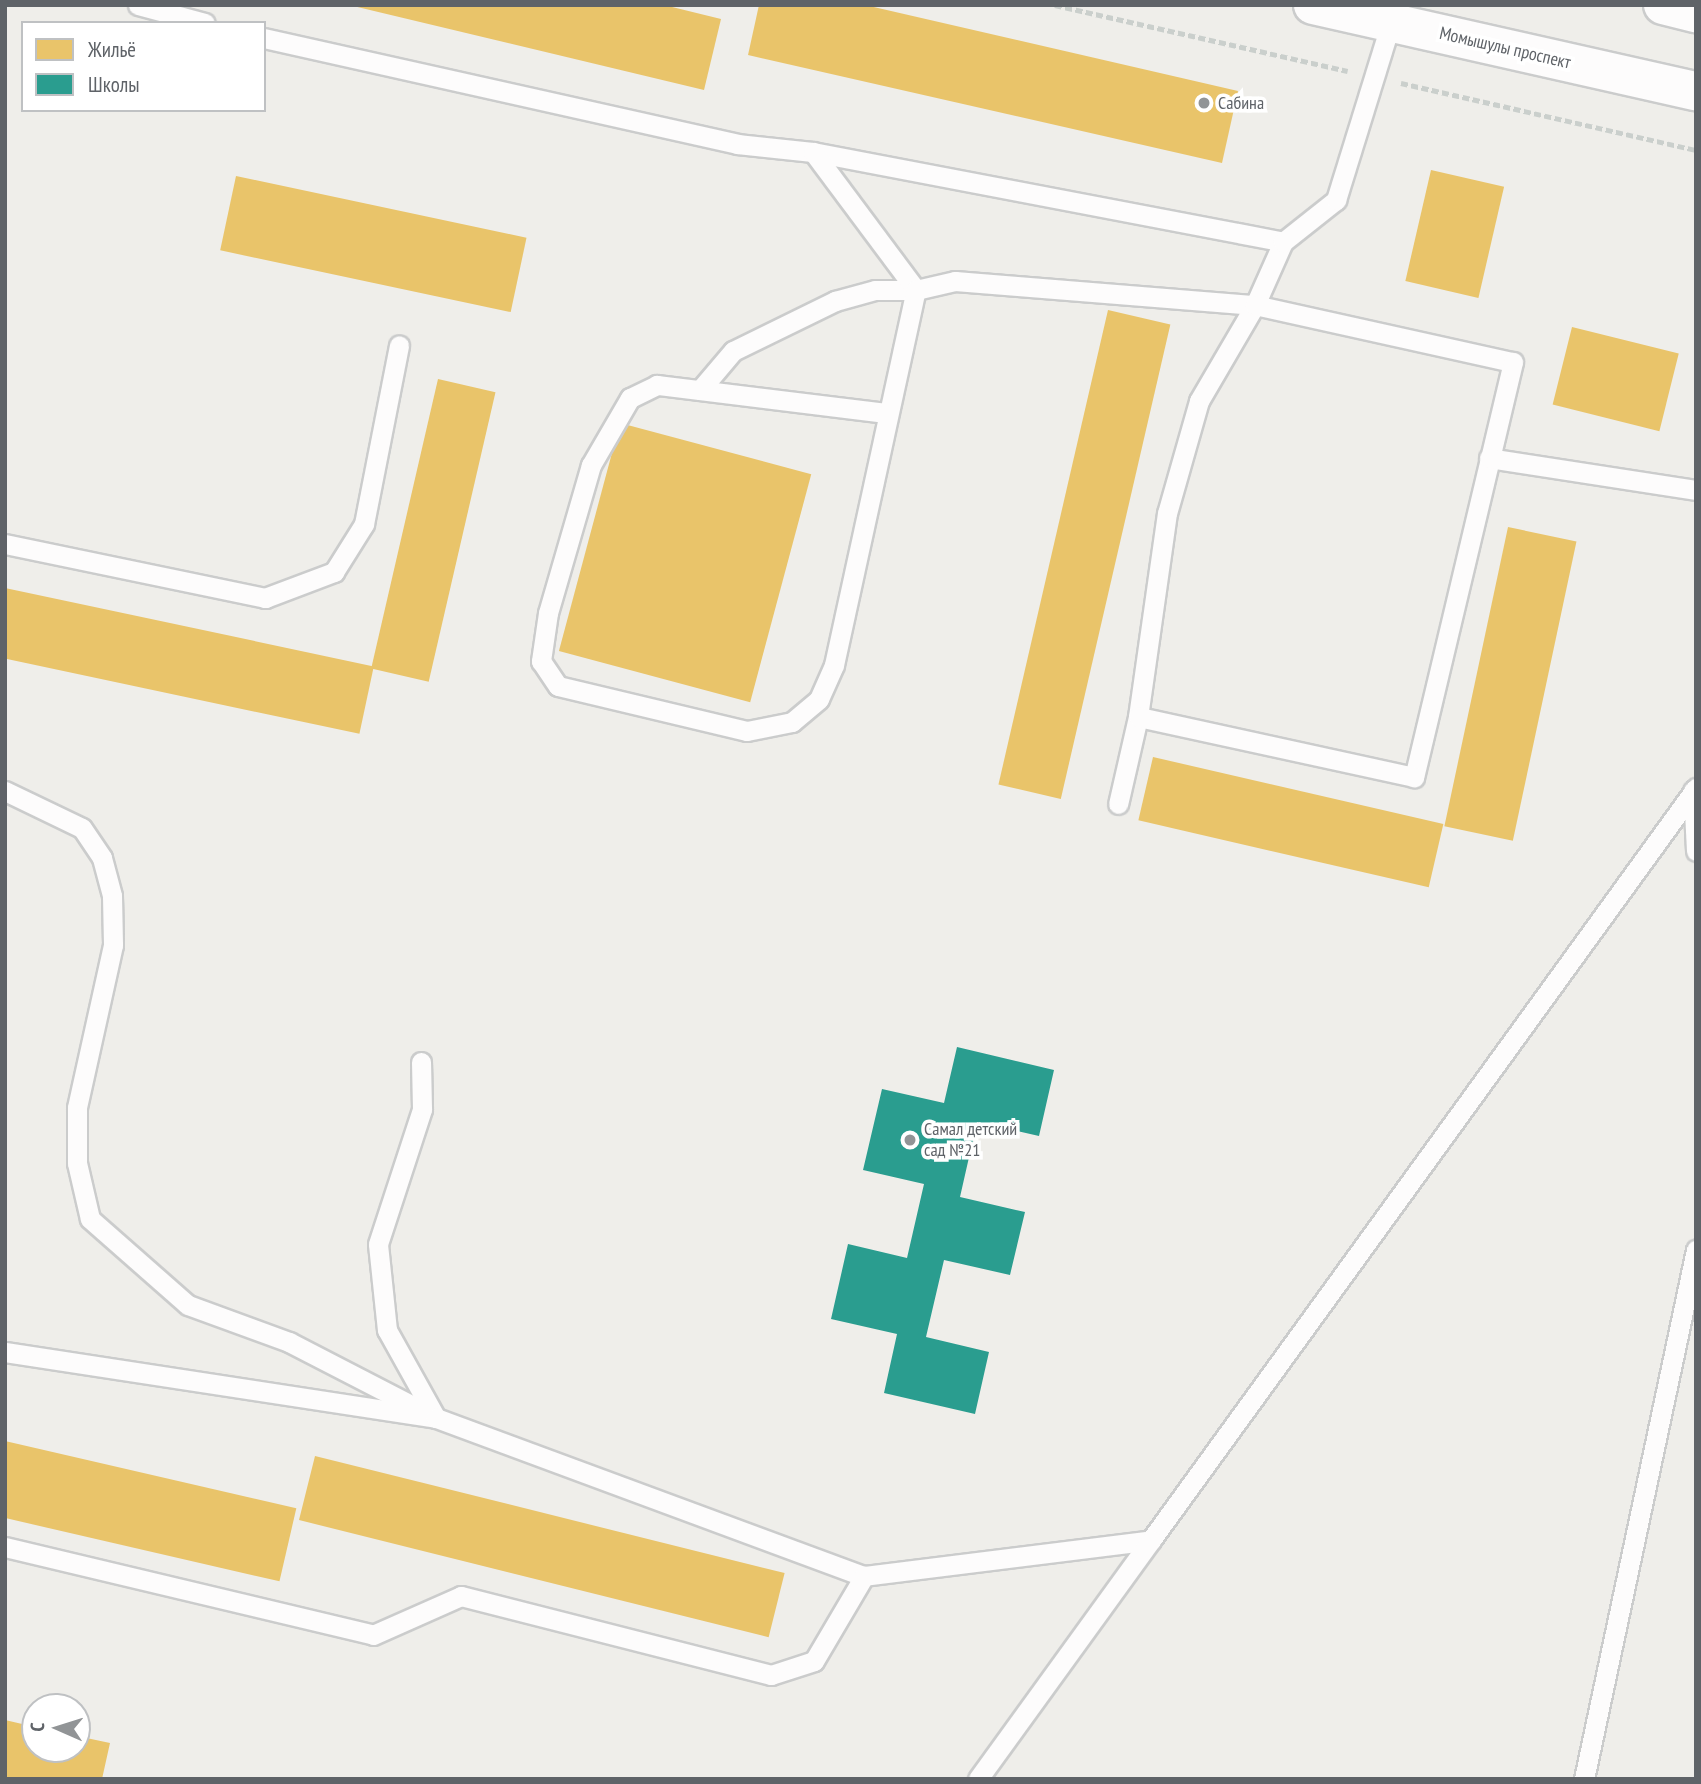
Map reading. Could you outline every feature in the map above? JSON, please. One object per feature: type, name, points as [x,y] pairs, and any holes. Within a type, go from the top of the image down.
[{"type":"street","name":"Момышулы проспект","points":[[1313,5],[1696,91]]},
{"type":"street","points":[[1663,5],[1696,13]]},
{"type":"lane","points":[[138,5],[198,21]]},
{"type":"lane","points":[[1118,804],[1138,717],[1170,501],[1199,401],[1255,305],[1283,242],[1336,200],[1391,22]]},
{"type":"lane","points":[[266,38],[737,144],[813,152],[1283,242]]},
{"type":"lane","points":[[813,152],[916,290]]},
{"type":"lane","points":[[700,390],[733,351],[835,301],[875,290],[916,290],[955,281],[1255,305],[1513,362],[1414,777],[1138,717]]},
{"type":"lane","points":[[886,413],[657,385],[630,398],[591,465],[548,612],[541,661],[558,686],[747,731],[792,722],[819,699],[834,665],[886,413],[916,290]]},
{"type":"lane","points":[[5,544],[265,598],[334,572],[364,524],[399,345]]},
{"type":"lane","points":[[1489,458],[1696,490]]},
{"type":"lane","points":[[1694,789],[1696,851]]},
{"type":"lane","points":[[978,1779],[1694,789]]},
{"type":"lane","points":[[5,791],[82,828],[102,859],[112,896],[113,945],[77,1108],[77,1163],[90,1219],[188,1305],[289,1342],[436,1418],[864,1576],[1151,1540]]},
{"type":"lane","points":[[421,1062],[422,1109],[378,1244],[387,1330],[436,1418]]},
{"type":"lane","points":[[1584,1779],[1696,1250]]},
{"type":"lane","points":[[5,1352],[436,1418]]},
{"type":"lane","points":[[5,1547],[373,1635],[461,1596],[771,1675],[814,1661],[864,1576]]},
{"type":"building: Жильё","points":[[349,5],[664,5],[721,19],[704,90]]},
{"type":"building: Жильё","points":[[759,5],[865,5],[1238,91],[1222,163],[748,55]]},
{"type":"building: Жильё","points":[[1431,170],[1504,187],[1478,298],[1405,281]]},
{"type":"building: Жильё","points":[[236,176],[527,238],[511,312],[220,250]]},
{"type":"building: Жильё","points":[[1108,310],[1170,324],[1061,799],[998,785]]},
{"type":"building: Жильё","points":[[1572,327],[1679,354],[1659,431],[1553,405]]},
{"type":"building: Жильё","points":[[438,379],[495,392],[429,682],[371,668]]},
{"type":"building: Жильё","points":[[620,423],[811,474],[750,702],[559,651]]},
{"type":"building: Жильё","points":[[1508,527],[1576,542],[1513,841],[1444,826]]},
{"type":"building: Жильё","points":[[5,588],[374,666],[359,734],[5,659]]},
{"type":"building: Жильё","points":[[1153,757],[1443,824],[1429,887],[1138,820]]},
{"type":"building: Жильё","points":[[5,1441],[296,1508],[279,1581],[5,1518]]},
{"type":"building: Жильё","points":[[315,1456],[785,1573],[769,1637],[299,1520]]},
{"type":"building: Жильё","points":[[5,1720],[21,1724],[21,1763],[91,1763],[91,1739],[110,1743],[102,1779],[5,1779]]},
{"type":"building: Школы","points":[[957,1047],[1054,1070],[1039,1136],[977,1122],[960,1197],[1025,1212],[1010,1275],[944,1260],[926,1337],[989,1352],[975,1414],[884,1393],[897,1334],[831,1319],[848,1244],[907,1258],[924,1184],[863,1170],[882,1089],[944,1103]]},
{"type":"place","name":"Сабина","points":[[1204,103]]},
{"type":"place","name":"Самал детский сад №21","points":[[910,1140]]}]
